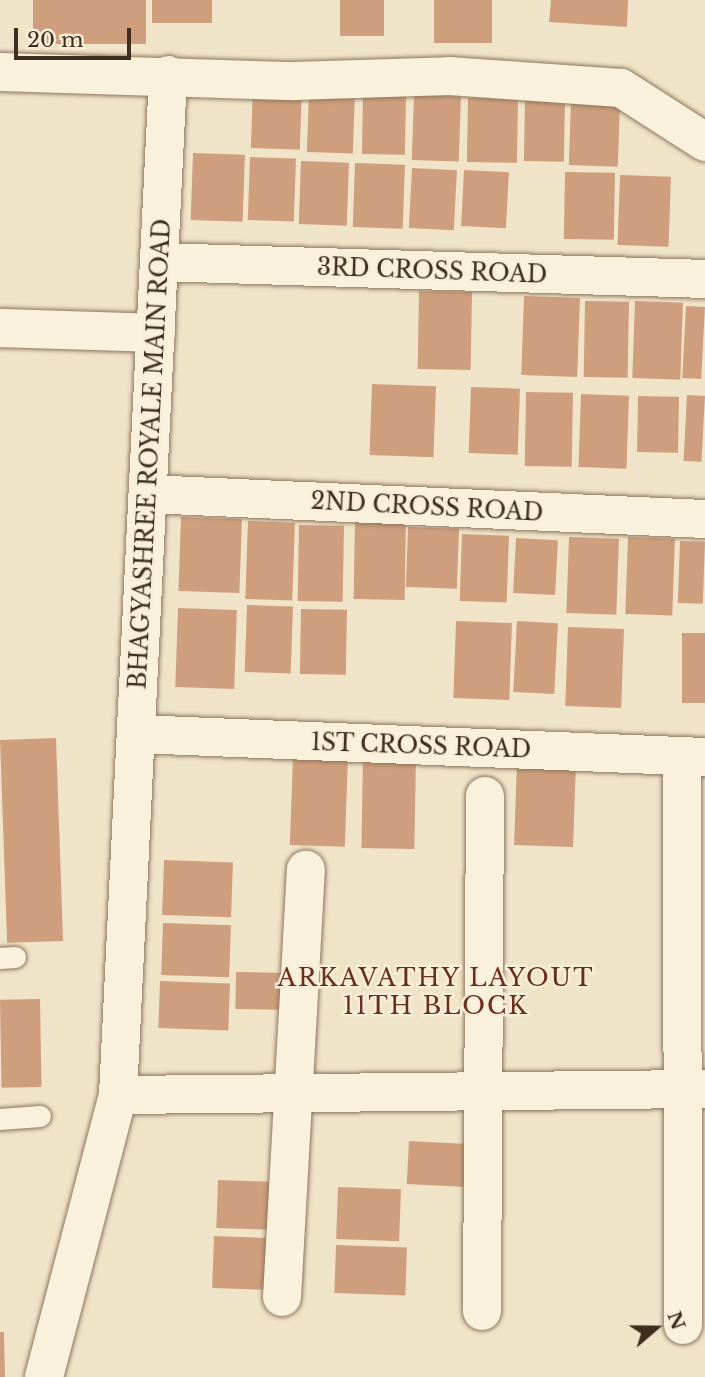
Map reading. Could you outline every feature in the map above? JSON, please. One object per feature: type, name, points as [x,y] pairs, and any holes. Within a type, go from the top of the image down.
[{"type":"street","points":[[0,72],[168,75],[293,81],[449,76],[621,88],[705,142]]},
{"type":"street","name":"BHAGYASHREE ROYALE MAIN ROAD","points":[[44,1377],[118,1095],[168,75]]},
{"type":"street","name":"3RD CROSS ROAD","points":[[159,262],[705,279]]},
{"type":"street","points":[[0,328],[156,333]]},
{"type":"street","name":"2ND CROSS ROAD","points":[[148,494],[705,519]]},
{"type":"street","name":"1ST CROSS ROAD","points":[[137,734],[694,756]]},
{"type":"street","points":[[683,1325],[695,1089],[694,756]]},
{"type":"street","points":[[482,1311],[485,796]]},
{"type":"street","points":[[282,1297],[306,870]]},
{"type":"street","points":[[118,1095],[695,1089]]},
{"type":"lane","points":[[0,1119],[40,1116]]},
{"type":"building","points":[[33,0],[146,0],[146,44],[33,44]]},
{"type":"building","points":[[152,0],[212,0],[212,23],[152,23]]},
{"type":"building","points":[[340,0],[384,0],[384,36],[340,36]]},
{"type":"building","points":[[434,0],[492,0],[492,43],[434,43]]},
{"type":"building","points":[[551,0],[628,0],[627,27],[549,22]]},
{"type":"building","points":[[253,86],[302,88],[300,150],[251,148]]},
{"type":"building","points":[[309,91],[355,93],[353,154],[307,152]]},
{"type":"building","points":[[363,92],[406,93],[405,155],[362,154]]},
{"type":"building","points":[[414,95],[461,97],[459,162],[412,160]]},
{"type":"building","points":[[468,98],[518,99],[517,163],[467,162]]},
{"type":"building","points":[[525,98],[565,99],[564,162],[524,161]]},
{"type":"building","points":[[571,102],[620,104],[618,167],[569,165]]},
{"type":"building","points":[[193,153],[245,155],[243,222],[191,220]]},
{"type":"building","points":[[250,157],[296,159],[294,222],[248,220]]},
{"type":"building","points":[[301,161],[349,163],[347,226],[299,224]]},
{"type":"building","points":[[355,163],[405,165],[403,229],[353,227]]},
{"type":"building","points":[[412,168],[457,170],[454,230],[409,228]]},
{"type":"building","points":[[464,170],[509,172],[506,228],[461,226]]},
{"type":"building","points":[[565,172],[615,173],[614,240],[564,239]]},
{"type":"building","points":[[620,175],[671,177],[669,247],[618,245]]},
{"type":"building","points":[[419,291],[472,292],[471,370],[418,369]]},
{"type":"building","points":[[524,296],[580,298],[577,377],[521,375]]},
{"type":"building","points":[[585,301],[629,302],[628,378],[584,377]]},
{"type":"building","points":[[635,301],[683,303],[680,380],[632,378]]},
{"type":"building","points":[[686,306],[705,307],[701,379],[682,378]]},
{"type":"building","points":[[372,384],[436,386],[433,457],[370,455]]},
{"type":"building","points":[[471,387],[520,389],[518,455],[469,453]]},
{"type":"building","points":[[526,392],[573,393],[572,467],[525,466]]},
{"type":"building","points":[[581,394],[629,396],[626,469],[578,467]]},
{"type":"building","points":[[687,395],[705,396],[702,462],[684,461]]},
{"type":"building","points":[[638,396],[679,397],[678,453],[637,452]]},
{"type":"building","points":[[181,517],[242,519],[239,593],[178,591]]},
{"type":"building","points":[[355,520],[406,521],[405,600],[354,599]]},
{"type":"building","points":[[248,521],[295,523],[292,601],[245,599]]},
{"type":"building","points":[[299,525],[344,526],[343,602],[298,601]]},
{"type":"building","points":[[408,527],[459,529],[457,589],[406,587]]},
{"type":"building","points":[[462,534],[509,536],[507,603],[460,601]]},
{"type":"building","points":[[569,537],[619,539],[616,615],[566,613]]},
{"type":"building","points":[[628,537],[675,539],[672,616],[625,614]]},
{"type":"building","points":[[516,538],[558,540],[555,595],[513,593]]},
{"type":"building","points":[[680,541],[705,542],[703,604],[678,603]]},
{"type":"building","points":[[247,605],[293,607],[291,674],[245,672]]},
{"type":"building","points":[[178,608],[237,610],[234,689],[175,687]]},
{"type":"building","points":[[301,609],[347,610],[346,675],[300,674]]},
{"type":"building","points":[[456,621],[512,623],[509,700],[453,698]]},
{"type":"building","points":[[517,621],[558,623],[554,694],[513,692]]},
{"type":"building","points":[[568,627],[624,629],[621,708],[565,706]]},
{"type":"building","points":[[682,633],[705,633],[705,703],[682,703]]},
{"type":"building","points":[[56,738],[63,941],[7,943],[0,740]]},
{"type":"building","points":[[293,755],[348,757],[345,847],[290,845]]},
{"type":"building","points":[[363,755],[416,756],[414,849],[361,848]]},
{"type":"building","points":[[517,761],[576,763],[573,847],[514,845]]},
{"type":"building","points":[[164,860],[233,862],[231,917],[162,915]]},
{"type":"building","points":[[163,923],[231,925],[229,977],[161,975]]},
{"type":"building","points":[[236,972],[287,973],[286,1010],[235,1009]]},
{"type":"building","points":[[160,981],[230,983],[228,1030],[158,1028]]},
{"type":"building","points":[[40,999],[42,1087],[2,1088],[0,1000]]},
{"type":"building","points":[[409,1141],[477,1145],[475,1187],[407,1184]]},
{"type":"building","points":[[218,1180],[277,1182],[275,1230],[216,1228]]},
{"type":"building","points":[[338,1187],[401,1189],[399,1241],[336,1239]]},
{"type":"building","points":[[214,1236],[275,1238],[273,1290],[212,1288]]},
{"type":"building","points":[[336,1245],[407,1247],[405,1295],[334,1293]]},
{"type":"building","points":[[0,1332],[4,1332],[5,1377],[0,1377]]},
{"type":"district","name":"ARKAVATHY LAYOUT 11TH BLOCK","points":[[436,992]]}]
